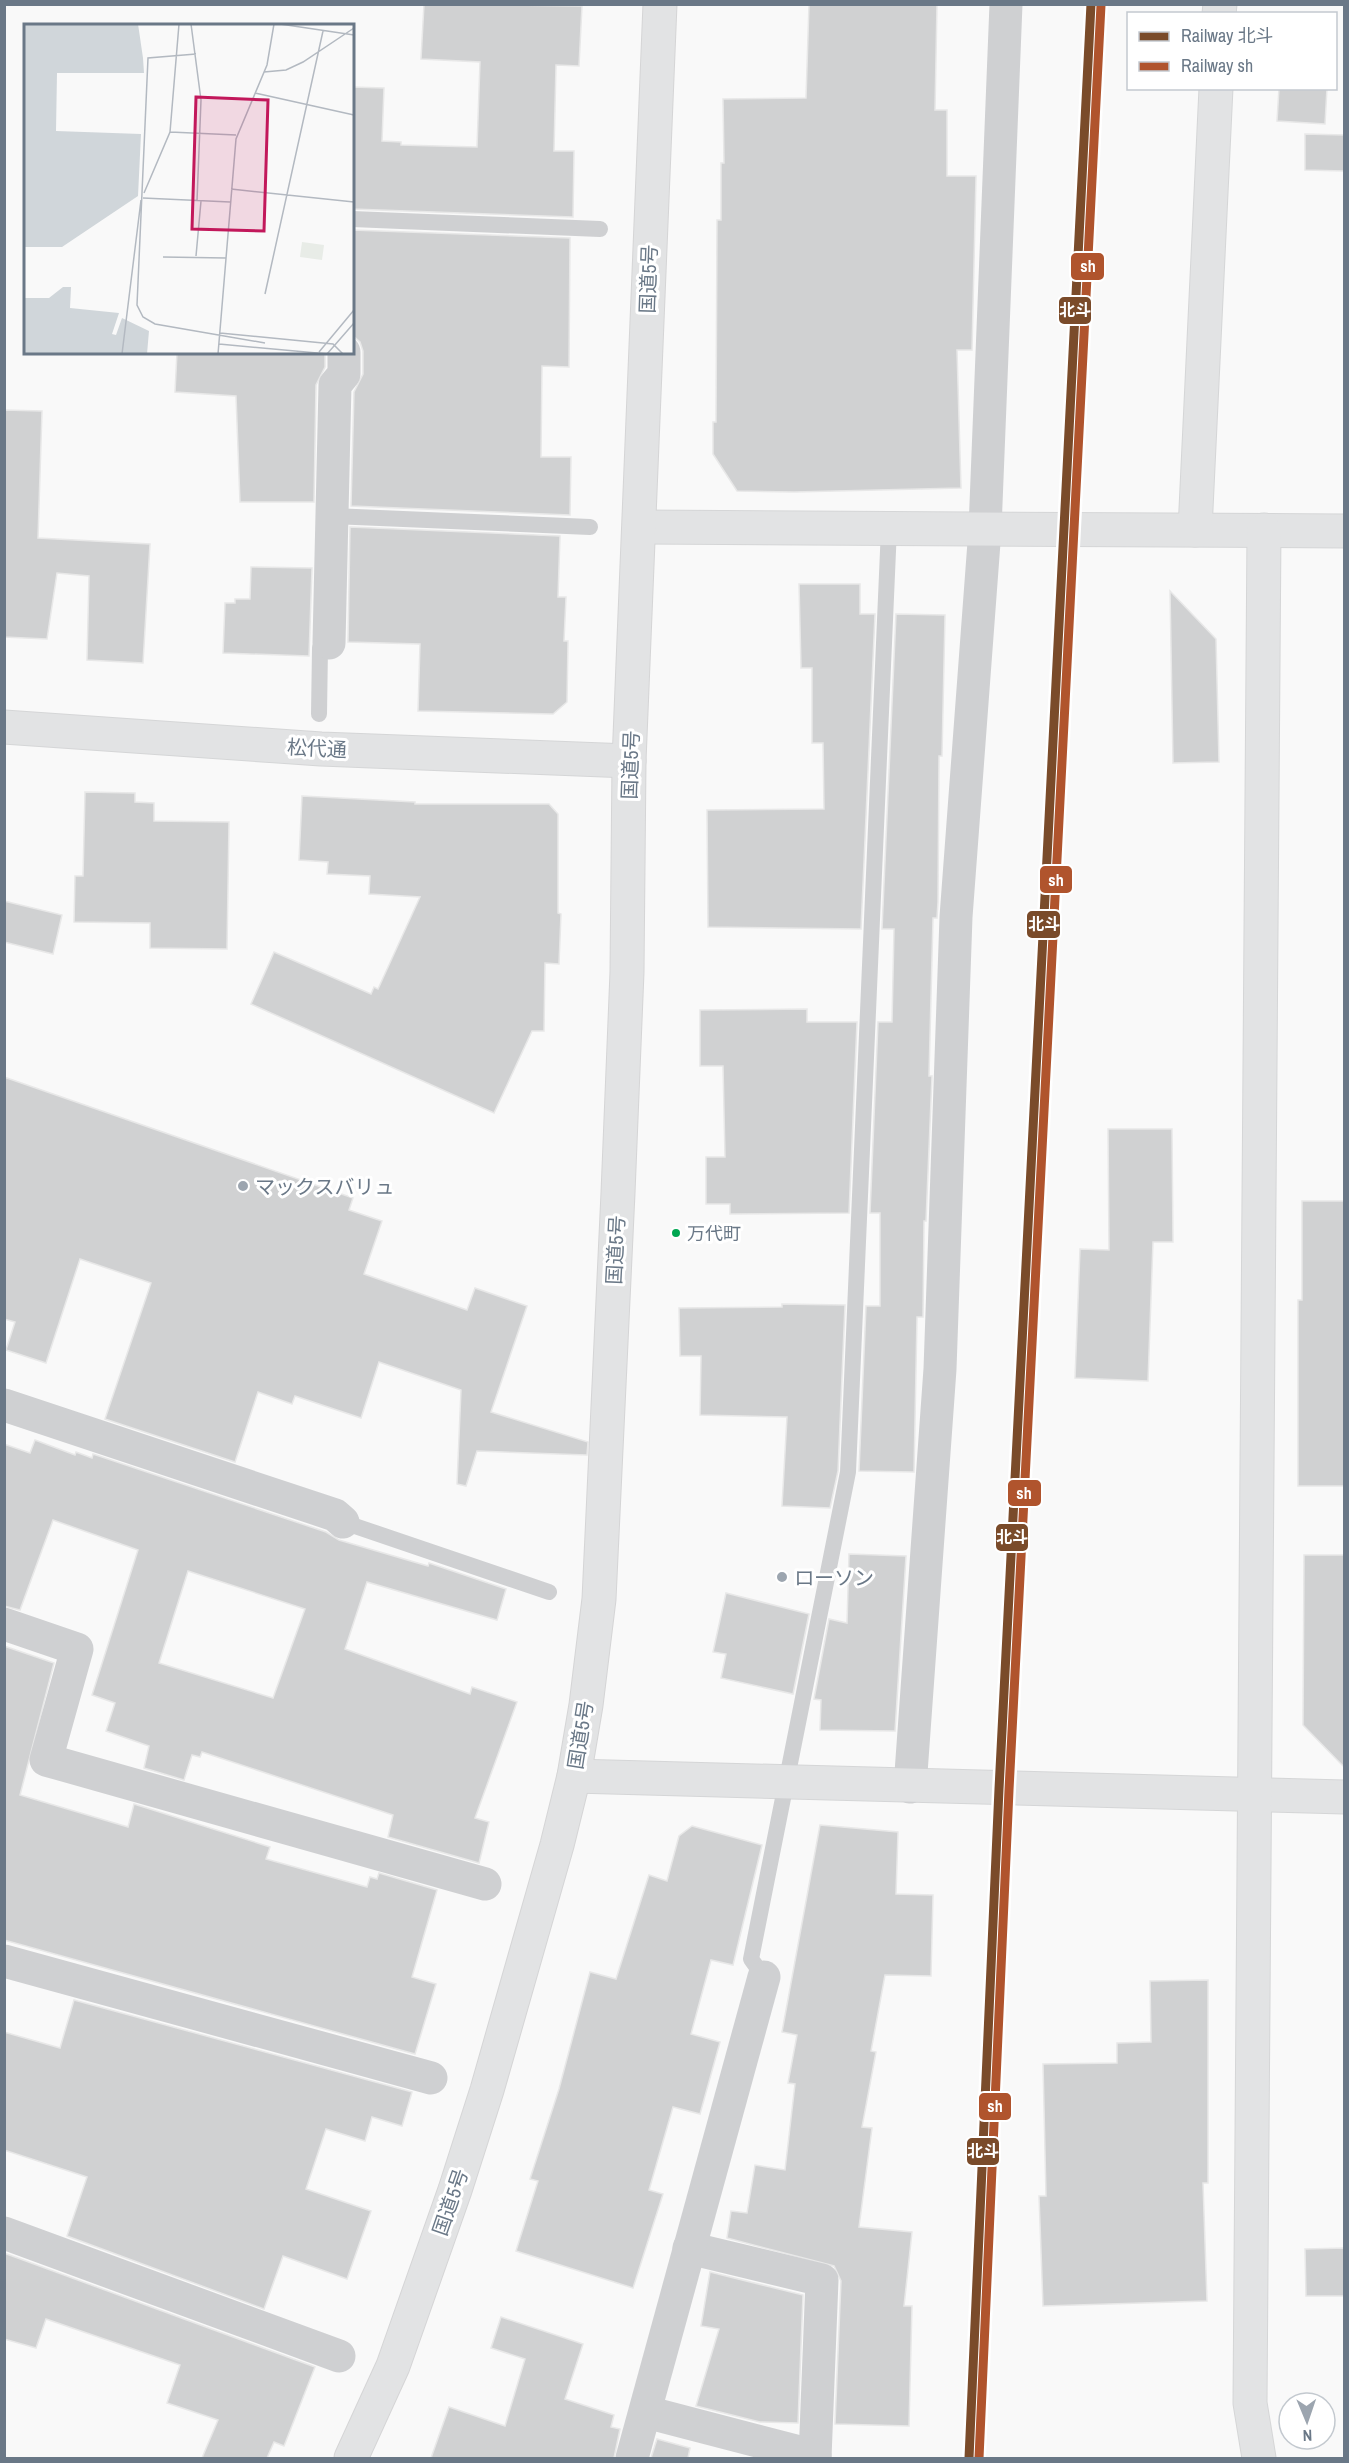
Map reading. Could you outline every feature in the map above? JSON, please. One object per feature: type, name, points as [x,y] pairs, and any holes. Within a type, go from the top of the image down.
[{"type":"main road","name":"国道5号","points":[[351,2458],[393,2366],[455,2190],[556,1845],[574,1776],[586,1705],[599,1599],[627,972],[629,761],[660,4]]},
{"type":"main road","points":[[1195,530],[1216,90]]},
{"type":"main road","points":[[640,527],[1344,531]]},
{"type":"main road","points":[[1259,2458],[1250,2403],[1264,531]]},
{"type":"main road","name":"松代通","points":[[4,728],[321,749],[629,761]]},
{"type":"main road","points":[[574,1776],[1344,1797]]},
{"type":"street","points":[[910,1786],[940,1369],[956,917],[985,529],[1006,4]]},
{"type":"street","points":[[329,643],[335,385],[344,374],[344,354]]},
{"type":"street","points":[[4,1405],[335,1515],[343,1522]]},
{"type":"street","points":[[4,1624],[77,1649],[46,1761],[485,1884]]},
{"type":"street","points":[[4,1961],[431,2078]]},
{"type":"street","points":[[632,2458],[764,1977]]},
{"type":"street","points":[[4,2233],[339,2356]]},
{"type":"street","points":[[646,2412],[815,2457],[822,2280],[689,2248]]},
{"type":"lane","points":[[354,219],[600,229]]},
{"type":"lane","points":[[332,516],[590,527]]},
{"type":"lane","points":[[764,1977],[751,1959],[848,1472],[889,528]]},
{"type":"lane","points":[[320,714],[320,648],[329,643]]},
{"type":"lane","points":[[343,1522],[549,1592]]},
{"type":"building","points":[[424,4],[582,6],[579,66],[556,65],[554,151],[574,151],[573,217],[354,209],[354,87],[384,88],[382,141],[401,142],[401,145],[477,147],[480,62],[421,59]]},
{"type":"building","points":[[809,4],[937,4],[935,110],[947,110],[947,176],[976,176],[972,350],[957,350],[961,488],[737,491],[713,454],[713,422],[716,422],[717,220],[721,220],[721,163],[724,163],[723,99],[806,98]]},
{"type":"building","points":[[1279,90],[1327,90],[1325,124],[1277,121]]},
{"type":"building","points":[[1305,134],[1344,135],[1344,171],[1305,170]]},
{"type":"building","points":[[354,230],[570,238],[569,367],[542,366],[541,457],[571,457],[570,515],[351,506],[354,392],[363,374],[363,351],[360,342],[354,337]]},
{"type":"building","points":[[177,354],[325,354],[325,367],[316,385],[314,502],[240,502],[236,396],[175,392]]},
{"type":"building","points":[[4,410],[42,411],[38,538],[150,544],[143,663],[87,660],[89,576],[57,573],[47,639],[4,637]]},
{"type":"building","points":[[350,527],[560,536],[558,597],[566,597],[564,641],[568,641],[567,702],[553,714],[418,711],[420,644],[348,642]]},
{"type":"building","points":[[251,567],[312,568],[309,656],[223,653],[225,603],[235,603],[235,599],[250,599]]},
{"type":"building","points":[[799,584],[860,584],[860,614],[875,614],[861,929],[708,927],[707,810],[824,809],[823,743],[812,743],[812,668],[801,668]]},
{"type":"building","points":[[1170,591],[1216,639],[1219,762],[1173,763]]},
{"type":"building","points":[[896,614],[945,615],[942,756],[939,756],[938,902],[937,918],[933,918],[929,1076],[932,1076],[926,1221],[924,1221],[923,1317],[917,1317],[914,1472],[859,1471],[866,1306],[880,1306],[880,1213],[870,1213],[878,1022],[892,1022],[894,929],[882,929]]},
{"type":"building","points":[[85,792],[135,793],[135,802],[154,803],[154,821],[229,822],[227,949],[150,948],[150,923],[74,922],[75,876],[83,876]]},
{"type":"building","points":[[302,796],[415,802],[415,804],[549,804],[558,814],[558,913],[561,914],[559,964],[545,963],[544,1031],[532,1031],[494,1113],[251,1004],[274,952],[371,994],[374,987],[378,989],[420,897],[369,894],[370,876],[327,874],[328,862],[299,860]]},
{"type":"building","points":[[4,901],[62,915],[53,954],[4,942]]},
{"type":"building","points":[[807,1009],[807,1022],[857,1022],[849,1213],[730,1214],[730,1204],[706,1204],[706,1157],[725,1157],[723,1066],[700,1066],[700,1010]]},
{"type":"building","points":[[4,1077],[353,1198],[349,1210],[382,1221],[364,1274],[467,1310],[475,1288],[527,1306],[491,1412],[588,1442],[587,1455],[477,1451],[466,1486],[457,1484],[461,1390],[379,1362],[361,1418],[295,1396],[292,1404],[258,1392],[235,1462],[105,1419],[151,1283],[80,1259],[46,1363],[6,1350],[15,1322],[4,1319]]},
{"type":"building","points":[[1108,1129],[1172,1129],[1173,1242],[1153,1242],[1148,1381],[1075,1378],[1080,1249],[1109,1250]]},
{"type":"building","points":[[1302,1201],[1344,1201],[1344,1486],[1298,1486],[1298,1300],[1302,1300]]},
{"type":"building","points":[[782,1304],[845,1305],[838,1471],[830,1508],[782,1506],[787,1417],[700,1415],[701,1356],[680,1356],[679,1308],[782,1307]]},
{"type":"building","points":[[35,1440],[75,1455],[76,1452],[92,1458],[93,1454],[326,1532],[339,1540],[428,1566],[429,1563],[506,1589],[497,1620],[367,1582],[345,1649],[470,1694],[472,1687],[517,1702],[475,1818],[489,1822],[479,1863],[388,1837],[393,1815],[202,1752],[200,1757],[192,1755],[184,1780],[144,1768],[149,1746],[106,1731],[115,1703],[92,1695],[138,1550],[53,1520],[20,1610],[4,1606],[4,1444],[30,1453]],"holes":[[[188,1571],[305,1609],[273,1698],[159,1663]]]},
{"type":"building","points":[[849,1554],[906,1556],[895,1731],[820,1730],[821,1700],[814,1699],[829,1619],[847,1623]]},
{"type":"building","points":[[1304,1555],[1344,1555],[1344,1767],[1303,1725]]},
{"type":"building","points":[[726,1593],[809,1614],[793,1694],[721,1678],[726,1654],[713,1652]]},
{"type":"building","points":[[4,1646],[54,1663],[20,1795],[128,1827],[134,1804],[270,1847],[266,1859],[367,1887],[370,1877],[377,1879],[379,1873],[437,1890],[412,1977],[436,1984],[415,2054],[4,1940]]},
{"type":"building","points":[[820,1825],[898,1832],[896,1894],[933,1895],[931,1976],[885,1975],[871,2051],[876,2052],[862,2127],[872,2128],[859,2227],[912,2232],[904,2306],[912,2306],[909,2426],[835,2424],[841,2281],[834,2266],[727,2238],[731,2211],[747,2213],[755,2165],[785,2170],[795,2084],[788,2083],[797,2035],[782,2032]]},
{"type":"building","points":[[692,1826],[762,1845],[733,1965],[711,1960],[691,2034],[720,2042],[700,2114],[673,2107],[649,2190],[663,2194],[633,2288],[516,2251],[538,2181],[530,2179],[559,2089],[590,1972],[616,1979],[649,1875],[667,1881],[679,1836]]},
{"type":"building","points":[[1208,1980],[1208,2183],[1203,2183],[1207,2301],[1043,2306],[1039,2196],[1046,2196],[1043,2064],[1117,2063],[1117,2043],[1151,2042],[1150,1981]]},
{"type":"building","points":[[74,2000],[412,2092],[402,2126],[372,2117],[365,2141],[326,2129],[306,2189],[371,2211],[347,2279],[283,2256],[264,2309],[67,2236],[87,2177],[4,2150],[4,2032],[60,2048]]},
{"type":"building","points":[[1344,2248],[1344,2296],[1306,2296],[1305,2249]]},
{"type":"building","points":[[4,2253],[315,2367],[284,2446],[274,2442],[267,2458],[202,2458],[218,2420],[167,2403],[180,2365],[46,2319],[36,2348],[4,2339]]},
{"type":"building","points":[[710,2272],[803,2295],[798,2423],[760,2422],[696,2406],[719,2329],[701,2326]]},
{"type":"building","points":[[501,2317],[583,2344],[565,2399],[614,2415],[611,2427],[620,2429],[614,2458],[431,2458],[449,2407],[505,2426],[525,2359],[491,2348]]},
{"type":"building","points":[[657,2439],[690,2448],[688,2458],[651,2458]]},
{"type":"rail line","name":"北斗","points":[[969,2458],[999,1789],[1091,4]]},
{"type":"rail line","name":"sh","points":[[979,2458],[1009,1790],[1101,5]]},
{"type":"place","name":"マックスバリュ","points":[[243,1186]]},
{"type":"place","name":"万代町","points":[[676,1233]]},
{"type":"place","name":"ローソン","points":[[782,1577]]}]
